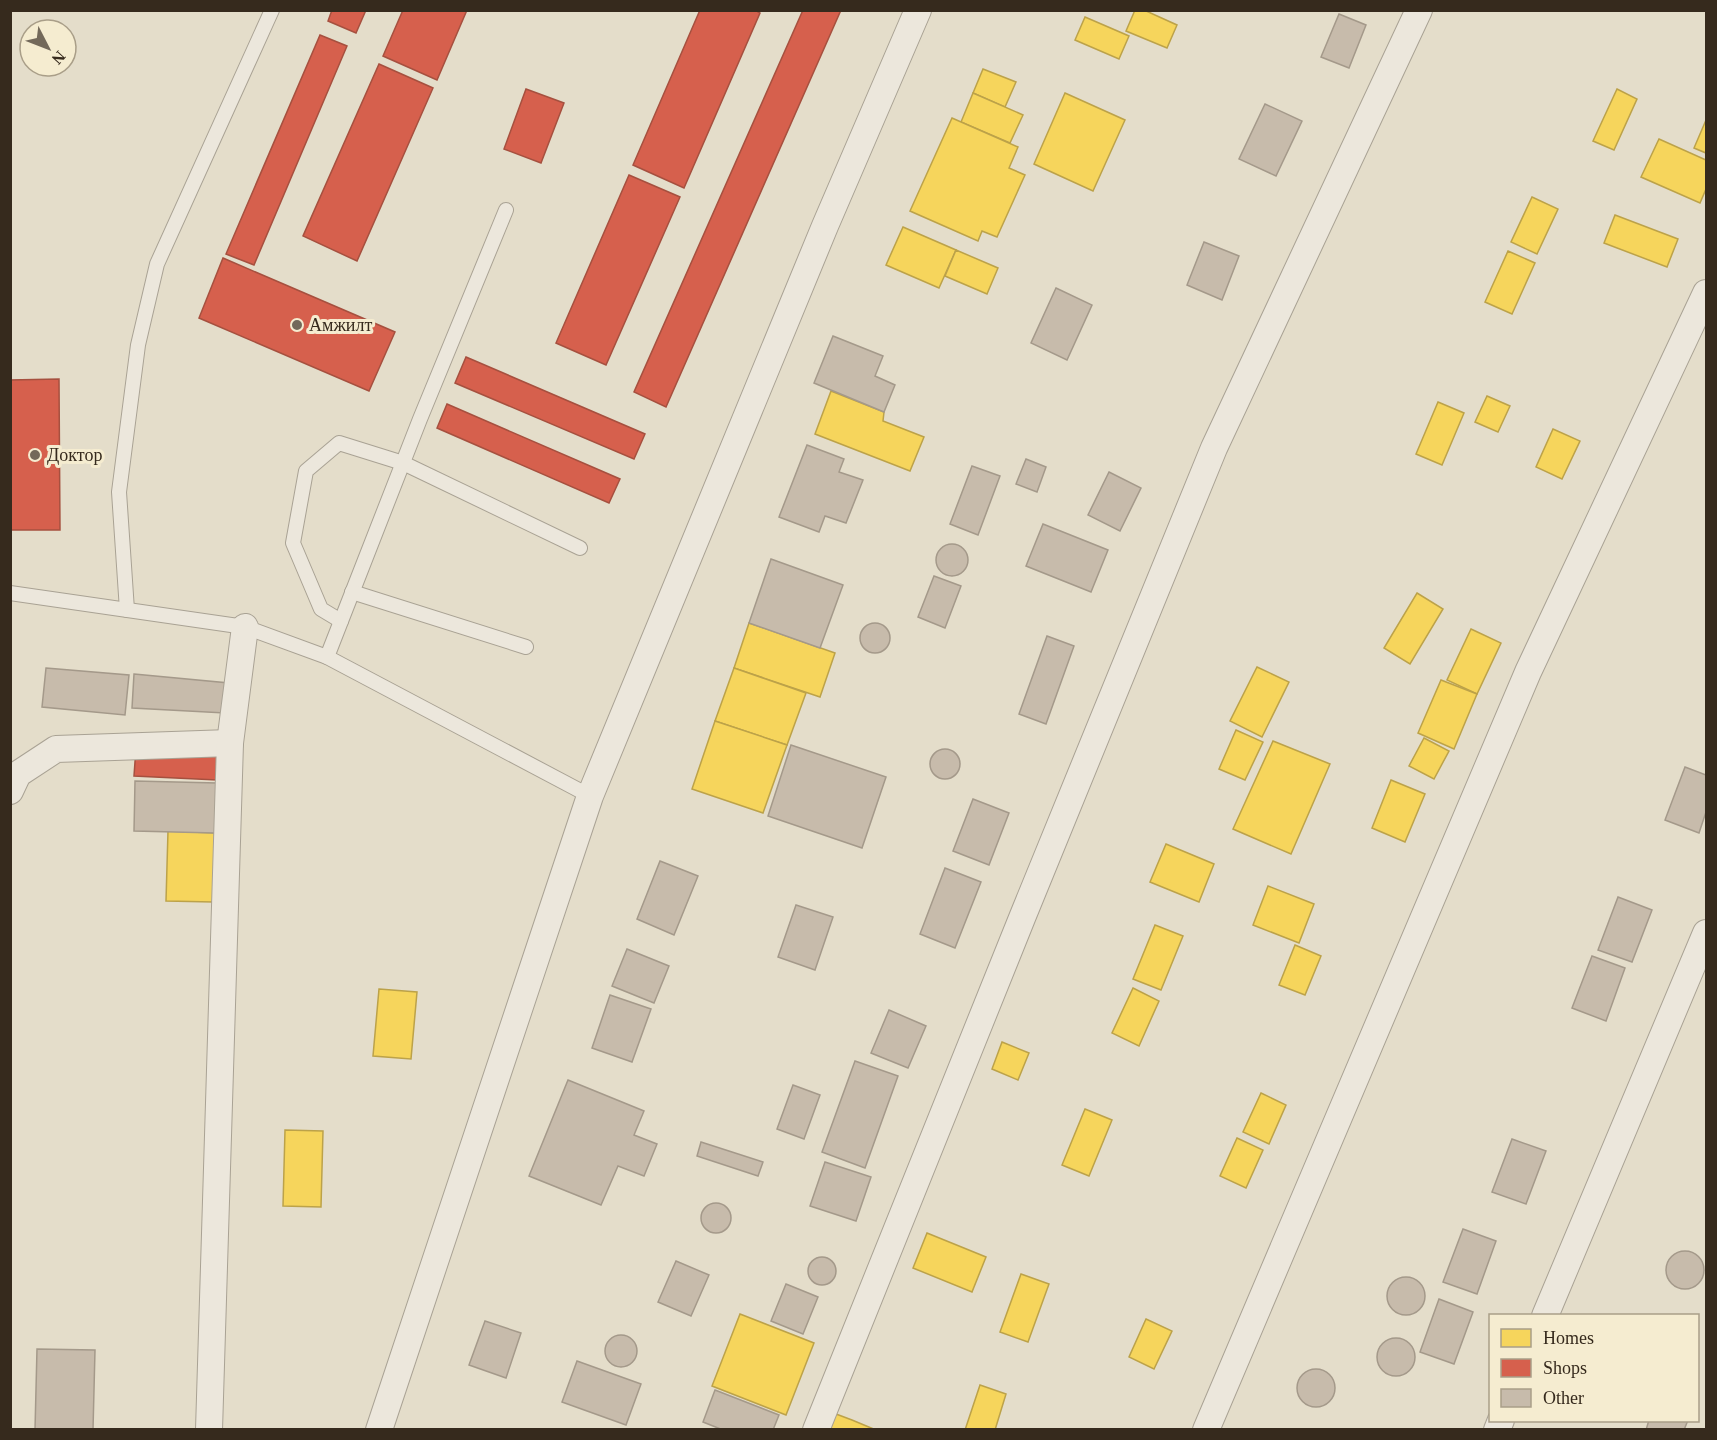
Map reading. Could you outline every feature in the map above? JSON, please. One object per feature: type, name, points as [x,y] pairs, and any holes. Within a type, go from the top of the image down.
[{"type":"street","points":[[378,1430],[590,796],[825,226],[918,10]]},
{"type":"street","points":[[816,1430],[1214,448],[1419,10]]},
{"type":"street","points":[[1206,1430],[1528,672],[1707,293]]},
{"type":"street","points":[[209,1430],[230,743],[245,627]]},
{"type":"street","points":[[10,791],[18,774],[56,749],[230,743]]},
{"type":"street","points":[[1546,1314],[1678,996],[1707,933]]},
{"type":"lane","points":[[127,610],[119,492],[138,345],[162,254],[272,10]]},
{"type":"lane","points":[[327,657],[506,210]]},
{"type":"lane","points":[[341,621],[321,609],[293,543],[306,471],[339,443],[403,463],[580,548]]},
{"type":"lane","points":[[352,592],[526,647]]},
{"type":"lane","points":[[10,593],[245,627],[327,657],[590,796]]},
{"type":"building: Homes","points":[[1135,10],[1144,10],[1177,25],[1167,48],[1126,31]]},
{"type":"building: Homes","points":[[1085,17],[1129,36],[1119,59],[1075,40]]},
{"type":"building: Homes","points":[[983,69],[1016,82],[1005,107],[973,93]]},
{"type":"building: Homes","points":[[1617,89],[1637,99],[1614,150],[1593,141]]},
{"type":"building: Homes","points":[[973,93],[1023,115],[1010,143],[961,122]]},
{"type":"building: Homes","points":[[1065,93],[1125,120],[1093,191],[1034,164]]},
{"type":"building: Homes","points":[[952,118],[1018,147],[1009,168],[1025,175],[997,237],[982,231],[978,241],[910,211]]},
{"type":"building: Homes","points":[[1706,120],[1706,153],[1694,148]]},
{"type":"building: Homes","points":[[1659,139],[1706,160],[1706,189],[1700,203],[1641,177]]},
{"type":"building: Homes","points":[[1532,197],[1558,209],[1537,254],[1511,242]]},
{"type":"building: Homes","points":[[1615,215],[1678,239],[1667,267],[1604,243]]},
{"type":"building: Homes","points":[[903,227],[956,250],[939,288],[886,265]]},
{"type":"building: Homes","points":[[956,250],[998,268],[987,294],[945,276]]},
{"type":"building: Homes","points":[[1508,251],[1535,263],[1512,314],[1485,302]]},
{"type":"building: Homes","points":[[831,391],[884,412],[883,421],[924,437],[910,471],[815,434]]},
{"type":"building: Homes","points":[[1487,396],[1510,406],[1498,432],[1475,422]]},
{"type":"building: Homes","points":[[1438,402],[1464,413],[1442,465],[1416,454]]},
{"type":"building: Homes","points":[[1553,429],[1580,441],[1562,479],[1536,467]]},
{"type":"building: Homes","points":[[1417,593],[1443,609],[1410,664],[1384,648]]},
{"type":"building: Homes","points":[[749,623],[835,653],[820,697],[734,668]]},
{"type":"building: Homes","points":[[1471,629],[1501,643],[1477,694],[1447,680]]},
{"type":"building: Homes","points":[[1257,667],[1289,682],[1262,737],[1230,721]]},
{"type":"building: Homes","points":[[734,668],[806,693],[787,745],[715,721]]},
{"type":"building: Homes","points":[[1441,680],[1477,694],[1454,749],[1418,733]]},
{"type":"building: Homes","points":[[715,721],[787,745],[763,813],[692,789]]},
{"type":"building: Homes","points":[[1236,730],[1263,742],[1245,780],[1219,769]]},
{"type":"building: Homes","points":[[1424,738],[1449,751],[1434,779],[1409,766]]},
{"type":"building: Homes","points":[[1273,741],[1330,764],[1291,854],[1233,829]]},
{"type":"building: Homes","points":[[1391,780],[1425,794],[1405,842],[1372,828]]},
{"type":"building: Homes","points":[[168,831],[215,833],[213,902],[166,901]]},
{"type":"building: Homes","points":[[1166,844],[1214,864],[1199,902],[1150,882]]},
{"type":"building: Homes","points":[[1268,886],[1314,904],[1299,943],[1253,925]]},
{"type":"building: Homes","points":[[1155,925],[1183,936],[1161,990],[1133,979]]},
{"type":"building: Homes","points":[[1295,945],[1321,956],[1305,995],[1279,985]]},
{"type":"building: Homes","points":[[1133,988],[1159,1001],[1139,1046],[1112,1033]]},
{"type":"building: Homes","points":[[379,989],[417,992],[411,1059],[373,1056]]},
{"type":"building: Homes","points":[[1002,1042],[1029,1053],[1018,1080],[992,1069]]},
{"type":"building: Homes","points":[[1261,1093],[1286,1105],[1269,1144],[1243,1132]]},
{"type":"building: Homes","points":[[1085,1109],[1112,1120],[1089,1176],[1062,1165]]},
{"type":"building: Homes","points":[[285,1130],[323,1131],[321,1207],[283,1206]]},
{"type":"building: Homes","points":[[1237,1138],[1263,1150],[1246,1188],[1220,1176]]},
{"type":"building: Homes","points":[[927,1233],[986,1257],[972,1292],[913,1268]]},
{"type":"building: Homes","points":[[1021,1274],[1049,1284],[1028,1342],[1000,1332]]},
{"type":"building: Homes","points":[[740,1314],[814,1343],[786,1415],[712,1386]]},
{"type":"building: Homes","points":[[1146,1319],[1172,1331],[1154,1369],[1129,1357]]},
{"type":"building: Homes","points":[[980,1385],[1006,1394],[995,1430],[965,1430]]},
{"type":"building: Homes","points":[[836,1414],[852,1420],[876,1430],[830,1430]]},
{"type":"building: Shops","points":[[332,10],[366,10],[356,33],[328,21]]},
{"type":"building: Shops","points":[[403,10],[467,10],[437,80],[383,56]]},
{"type":"building: Shops","points":[[700,10],[755,10],[760,13],[684,188],[633,165]]},
{"type":"building: Shops","points":[[803,10],[841,10],[666,407],[634,392]]},
{"type":"building: Shops","points":[[320,35],[347,46],[254,265],[226,254]]},
{"type":"building: Shops","points":[[379,64],[433,88],[357,261],[303,236]]},
{"type":"building: Shops","points":[[526,89],[564,103],[541,163],[504,149]]},
{"type":"building: Shops","points":[[629,175],[680,197],[606,365],[556,343]]},
{"type":"building: Shops","name":"Амжилт","points":[[223,258],[395,332],[369,391],[199,318]]},
{"type":"building: Shops","points":[[466,357],[645,434],[634,459],[455,383]]},
{"type":"building: Shops","name":"Доктор","points":[[59,379],[60,530],[10,530],[10,380]]},
{"type":"building: Shops","points":[[447,404],[620,479],[609,503],[437,428]]},
{"type":"building: Shops","points":[[220,745],[217,780],[134,776],[136,748]]},
{"type":"building: Other","points":[[1339,14],[1366,25],[1349,68],[1321,57]]},
{"type":"building: Other","points":[[1265,104],[1302,121],[1276,176],[1239,159]]},
{"type":"building: Other","points":[[1204,242],[1239,256],[1222,300],[1187,285]]},
{"type":"building: Other","points":[[1056,288],[1092,305],[1067,360],[1031,343]]},
{"type":"building: Other","points":[[833,336],[883,356],[875,376],[895,385],[884,412],[814,383]]},
{"type":"building: Other","points":[[807,445],[844,459],[839,472],[863,480],[846,523],[825,516],[819,532],[779,517]]},
{"type":"building: Other","points":[[1026,459],[1046,467],[1037,492],[1016,484]]},
{"type":"building: Other","points":[[972,466],[1000,476],[978,535],[950,524]]},
{"type":"building: Other","points":[[1109,472],[1141,488],[1120,531],[1088,515]]},
{"type":"building: Other","points":[[1043,524],[1108,550],[1091,592],[1026,566]]},
{"type":"building: Other","points":[[952,544],[963,549],[968,560],[963,571],[952,576],[941,571],[936,560],[941,549]]},
{"type":"building: Other","points":[[771,559],[843,585],[820,648],[749,623]]},
{"type":"building: Other","points":[[934,576],[961,586],[945,628],[918,617]]},
{"type":"building: Other","points":[[875,623],[886,627],[890,638],[886,649],[875,653],[864,649],[860,638],[864,627]]},
{"type":"building: Other","points":[[1047,636],[1074,646],[1046,724],[1019,714]]},
{"type":"building: Other","points":[[46,668],[129,675],[125,715],[42,707]]},
{"type":"building: Other","points":[[134,674],[229,683],[225,713],[132,708]]},
{"type":"building: Other","points":[[791,745],[886,777],[862,848],[768,816]]},
{"type":"building: Other","points":[[945,749],[955,754],[960,764],[955,774],[945,779],[935,774],[930,764],[935,754]]},
{"type":"building: Other","points":[[1685,767],[1706,775],[1706,812],[1699,833],[1665,820]]},
{"type":"building: Other","points":[[135,781],[217,783],[215,833],[134,831]]},
{"type":"building: Other","points":[[973,799],[1009,813],[989,865],[953,851]]},
{"type":"building: Other","points":[[660,861],[698,876],[674,935],[637,919]]},
{"type":"building: Other","points":[[945,868],[981,882],[955,948],[920,934]]},
{"type":"building: Other","points":[[1618,897],[1652,910],[1632,962],[1598,950]]},
{"type":"building: Other","points":[[796,905],[833,917],[815,970],[778,957]]},
{"type":"building: Other","points":[[627,949],[669,966],[654,1003],[612,986]]},
{"type":"building: Other","points":[[1592,956],[1625,968],[1606,1021],[1572,1008]]},
{"type":"building: Other","points":[[610,995],[651,1009],[632,1062],[592,1048]]},
{"type":"building: Other","points":[[889,1010],[926,1026],[908,1068],[871,1053]]},
{"type":"building: Other","points":[[855,1061],[898,1076],[865,1168],[822,1152]]},
{"type":"building: Other","points":[[568,1080],[644,1111],[634,1135],[657,1144],[644,1176],[618,1166],[601,1205],[529,1176]]},
{"type":"building: Other","points":[[793,1085],[820,1095],[804,1139],[777,1129]]},
{"type":"building: Other","points":[[1512,1139],[1546,1151],[1526,1204],[1492,1192]]},
{"type":"building: Other","points":[[701,1142],[763,1162],[758,1176],[697,1156]]},
{"type":"building: Other","points":[[825,1162],[871,1177],[856,1221],[810,1206]]},
{"type":"building: Other","points":[[716,1203],[727,1207],[731,1218],[727,1229],[716,1233],[705,1229],[701,1218],[705,1207]]},
{"type":"building: Other","points":[[1463,1229],[1496,1241],[1477,1294],[1443,1282]]},
{"type":"building: Other","points":[[1685,1251],[1692,1252],[1698,1257],[1703,1263],[1703,1277],[1698,1283],[1692,1288],[1685,1289],[1678,1288],[1672,1283],[1667,1277],[1666,1270],[1667,1263],[1672,1257],[1678,1252]]},
{"type":"building: Other","points":[[822,1257],[832,1261],[836,1271],[832,1281],[822,1285],[812,1281],[808,1271],[812,1261]]},
{"type":"building: Other","points":[[676,1261],[709,1275],[691,1316],[658,1302]]},
{"type":"building: Other","points":[[1406,1277],[1413,1278],[1419,1283],[1424,1289],[1424,1303],[1419,1309],[1413,1314],[1406,1315],[1399,1314],[1393,1309],[1388,1303],[1387,1296],[1388,1289],[1393,1283],[1399,1278]]},
{"type":"building: Other","points":[[786,1284],[818,1297],[803,1334],[771,1321]]},
{"type":"building: Other","points":[[1439,1299],[1473,1312],[1454,1364],[1420,1352]]},
{"type":"building: Other","points":[[485,1321],[521,1333],[506,1378],[469,1365]]},
{"type":"building: Other","points":[[621,1335],[632,1340],[637,1351],[632,1362],[621,1367],[610,1362],[605,1351],[610,1340]]},
{"type":"building: Other","points":[[1396,1338],[1403,1339],[1409,1344],[1414,1350],[1414,1364],[1409,1370],[1403,1375],[1396,1376],[1389,1375],[1383,1370],[1378,1364],[1377,1357],[1378,1350],[1383,1344],[1389,1339]]},
{"type":"building: Other","points":[[37,1349],[95,1350],[93,1430],[35,1430]]},
{"type":"building: Other","points":[[577,1361],[641,1384],[626,1425],[562,1402]]},
{"type":"building: Other","points":[[1316,1369],[1323,1370],[1329,1375],[1334,1381],[1334,1395],[1329,1401],[1323,1406],[1316,1407],[1309,1406],[1303,1401],[1298,1395],[1297,1388],[1298,1381],[1303,1375],[1309,1370]]},
{"type":"building: Other","points":[[715,1390],[779,1415],[773,1430],[723,1430],[703,1422]]},
{"type":"building: Other","points":[[1648,1422],[1687,1422],[1684,1430],[1646,1430]]},
{"type":"place","name":"Амжилт","points":[[297,325]]},
{"type":"place","name":"Доктор","points":[[35,455]]}]
